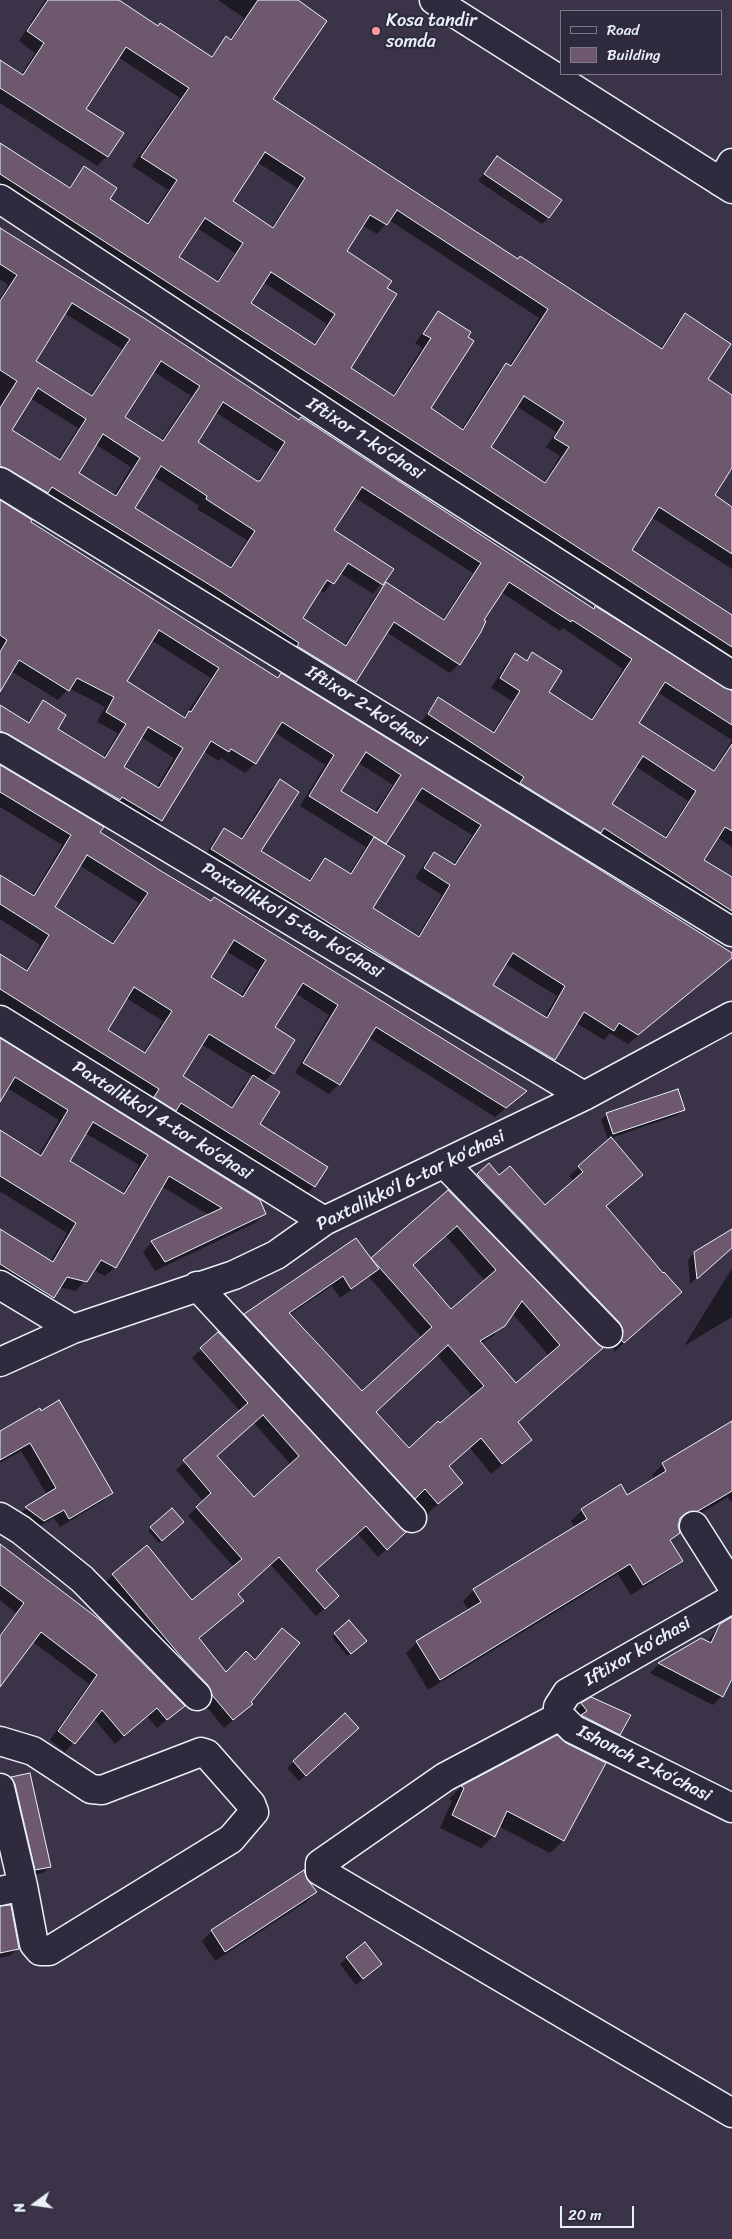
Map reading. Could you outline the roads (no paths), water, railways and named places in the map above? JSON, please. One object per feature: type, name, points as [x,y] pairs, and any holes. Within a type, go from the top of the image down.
[{"type":"street","points":[[434,0],[728,178]]},
{"type":"street","name":"Iftixor 1-koʻchasi","points":[[0,199],[404,465],[732,675]]},
{"type":"street","name":"Iftixor 2-koʻchasi","points":[[0,482],[732,932]]},
{"type":"street","name":"Paxtalikkoʻl 5-tor koʻchasi","points":[[0,747],[584,1096]]},
{"type":"street","name":"Paxtalikkoʻl 6-tor koʻchasi","points":[[0,1362],[73,1330],[197,1286],[234,1275],[276,1255],[324,1221],[584,1096],[732,1016]]},
{"type":"street","name":"Paxtalikkoʻl 4-tor koʻchasi","points":[[0,1020],[324,1221]]},
{"type":"street","points":[[444,1163],[608,1333]]},
{"type":"street","points":[[0,1285],[73,1330]]},
{"type":"street","points":[[197,1286],[412,1518]]},
{"type":"street","points":[[0,1517],[21,1530],[82,1579],[197,1696]]},
{"type":"street","points":[[694,1526],[732,1586]]},
{"type":"street","name":"Iftixor koʻchasi","points":[[560,1716],[558,1706],[566,1693],[732,1599]]},
{"type":"street","points":[[560,1716],[444,1777],[320,1864],[320,1871],[732,2113]]},
{"type":"street","name":"Ishonch 2-koʻchasi","points":[[560,1716],[573,1729],[732,1808]]},
{"type":"street","points":[[0,1741],[33,1751],[91,1789],[102,1790],[201,1752],[207,1754],[250,1804],[254,1812],[230,1840],[49,1951],[40,1951],[34,1944],[11,1888],[0,1788]]},
{"type":"place","name":"Kosa tandir somda","points":[[376,31]]}]
